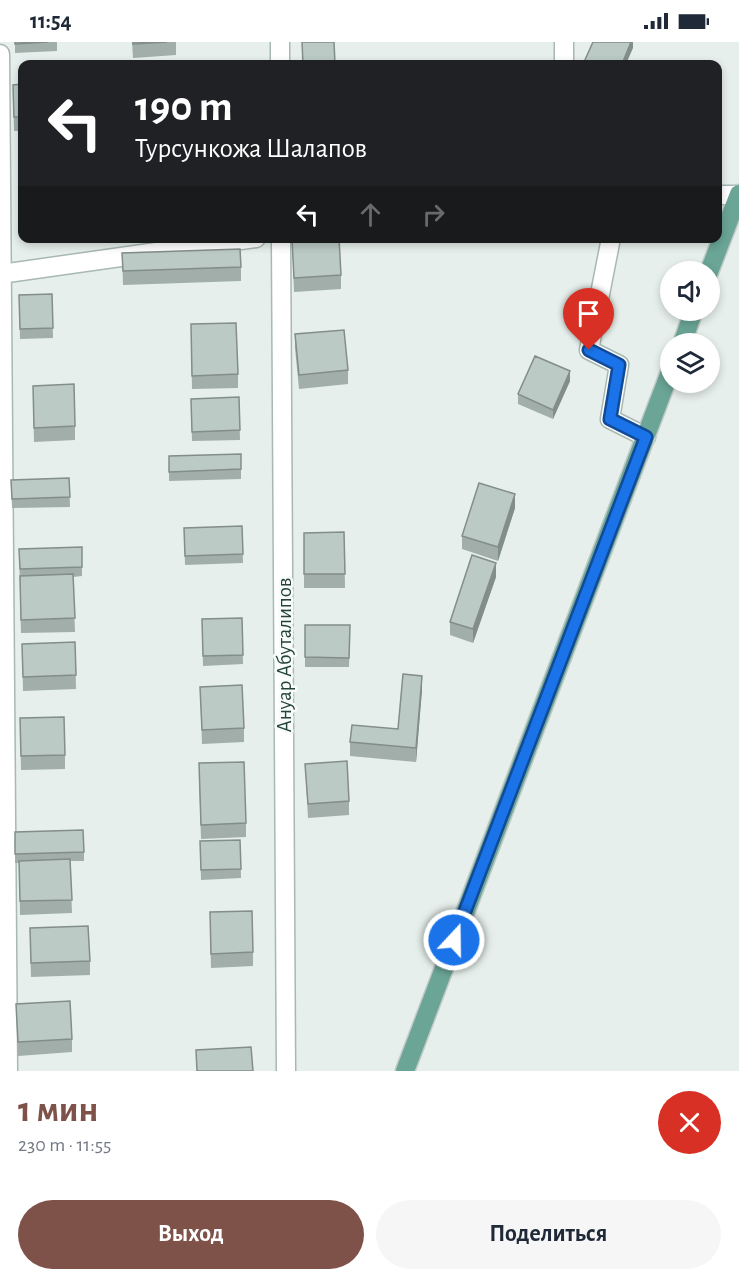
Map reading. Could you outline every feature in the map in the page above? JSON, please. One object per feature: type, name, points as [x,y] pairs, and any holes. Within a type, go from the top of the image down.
[{"type":"main road","points":[[722,238],[739,194]]},
{"type":"main road","points":[[713,261],[720,243]]},
{"type":"main road","points":[[405,1071],[662,393]]},
{"type":"street","points":[[280,42],[280,60]]},
{"type":"street","points":[[564,42],[564,60]]},
{"type":"street","points":[[0,54],[8,1071]]},
{"type":"street","points":[[722,195],[739,194]]},
{"type":"street","points":[[1,274],[221,243]]},
{"type":"street","name":"Ануар Абуталипов","points":[[281,243],[286,1071]]},
{"type":"street","points":[[610,243],[589,350],[619,365],[610,419],[646,437]]},
{"type":"building","points":[[15,42],[48,42],[15,44]]},
{"type":"building","points":[[133,42],[167,42],[133,44]]},
{"type":"building","points":[[302,42],[334,42],[335,60],[303,60]]},
{"type":"building","points":[[593,42],[631,42],[624,60],[585,60]]},
{"type":"building","points":[[18,84],[18,117],[14,117],[13,85]]},
{"type":"building","points":[[292,243],[339,243],[341,275],[294,278]]},
{"type":"building","points":[[240,249],[241,267],[123,271],[122,253]]},
{"type":"building","points":[[52,294],[53,328],[20,329],[19,295]]},
{"type":"building","points":[[236,323],[238,374],[192,376],[191,324]]},
{"type":"building","points":[[344,330],[348,370],[299,375],[295,334]]},
{"type":"building","points":[[535,356],[570,371],[553,410],[518,394]]},
{"type":"building","points":[[74,384],[75,426],[34,428],[33,386]]},
{"type":"building","points":[[239,397],[240,430],[192,432],[191,399]]},
{"type":"building","points":[[241,454],[241,469],[169,472],[169,456]]},
{"type":"building","points":[[69,478],[70,497],[12,499],[11,480]]},
{"type":"building","points":[[479,483],[515,494],[498,547],[462,536]]},
{"type":"building","points":[[242,526],[243,554],[185,556],[184,528]]},
{"type":"building","points":[[344,532],[345,574],[304,574],[304,533]]},
{"type":"building","points":[[82,547],[82,567],[20,569],[19,549]]},
{"type":"building","points":[[472,555],[496,563],[473,629],[450,622]]},
{"type":"building","points":[[73,574],[75,618],[21,620],[20,576]]},
{"type":"building","points":[[242,618],[243,655],[203,656],[202,619]]},
{"type":"building","points":[[305,625],[350,625],[349,658],[305,657]]},
{"type":"building","points":[[75,642],[76,675],[23,677],[22,644]]},
{"type":"building","points":[[403,674],[422,676],[416,748],[350,742],[352,725],[398,729]]},
{"type":"building","points":[[242,685],[244,728],[202,730],[200,687]]},
{"type":"building","points":[[64,717],[65,755],[21,756],[20,718]]},
{"type":"building","points":[[347,761],[349,801],[308,804],[305,764]]},
{"type":"building","points":[[244,762],[246,823],[201,825],[199,763]]},
{"type":"building","points":[[83,830],[84,852],[15,854],[15,832]]},
{"type":"building","points":[[240,840],[241,869],[201,870],[200,841]]},
{"type":"building","points":[[70,859],[72,900],[20,901],[19,861]]},
{"type":"building","points":[[252,911],[253,952],[211,954],[210,912]]},
{"type":"building","points":[[88,926],[90,961],[31,963],[30,928]]},
{"type":"building","points":[[70,1001],[72,1039],[18,1042],[16,1004]]},
{"type":"building","points":[[251,1047],[253,1071],[197,1071],[196,1050]]},
{"type":"route","points":[[454,940],[646,437],[610,419],[619,365],[589,350]]}]
